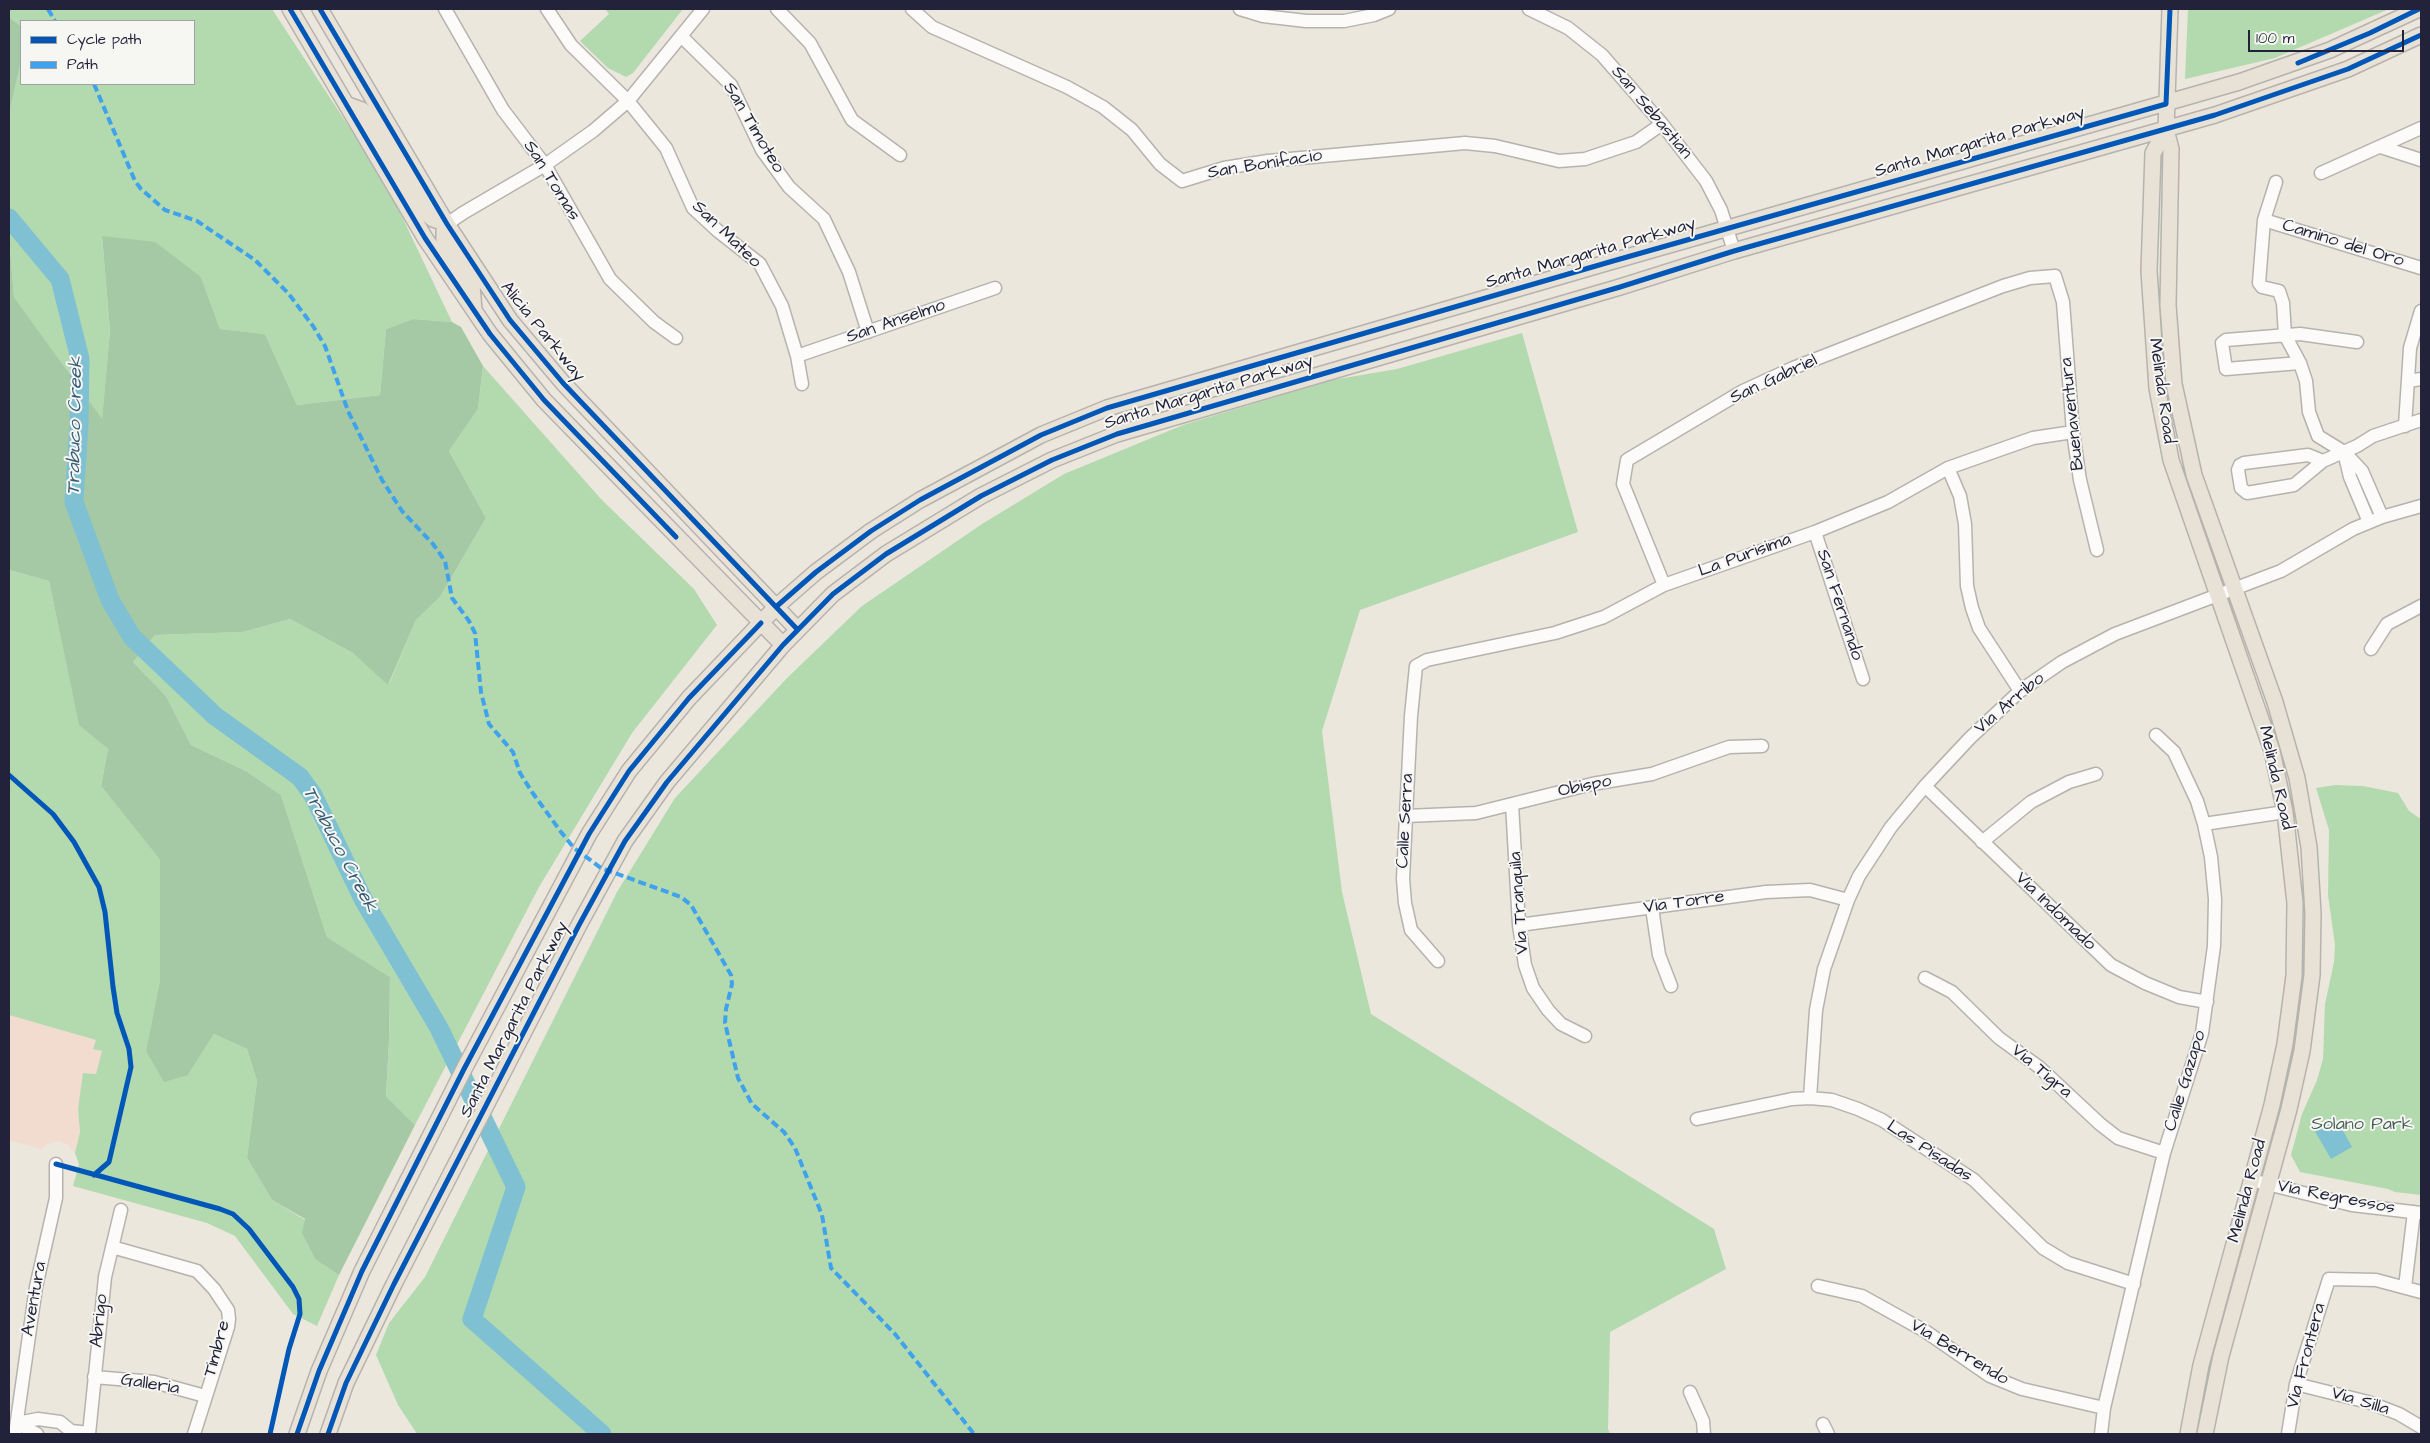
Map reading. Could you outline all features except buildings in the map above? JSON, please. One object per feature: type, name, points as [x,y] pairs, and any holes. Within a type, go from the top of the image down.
[{"type":"main road","points":[[290,9],[425,238],[490,334],[544,400],[783,645]]},
{"type":"main road","name":"Alicia Parkway","points":[[320,9],[447,224],[510,320],[563,383],[797,629]]},
{"type":"main road","name":"Melinda Road","points":[[2170,9],[2166,130],[2171,149],[2168,304],[2174,384],[2194,475],[2275,702],[2295,770],[2306,825],[2313,893],[2312,967],[2306,1027],[2296,1080],[2221,1356],[2205,1434]]},
{"type":"main road","name":"Santa Margarita Parkway","points":[[297,1434],[319,1371],[362,1270],[464,1069],[548,910],[589,834],[629,771],[689,698],[777,606],[816,572],[871,531],[920,500],[1041,435],[1108,408],[1613,261],[2166,104],[2298,62],[2370,33],[2419,9]]},
{"type":"main road","name":"Santa Margarita Parkway","points":[[328,1434],[346,1383],[394,1284],[625,841],[668,782],[797,629],[833,594],[886,554],[981,496],[1062,456],[1117,434],[1524,315],[1734,251],[2166,130],[2314,82],[2364,62],[2421,35]]},
{"type":"main road","points":[[348,105],[362,110],[373,122],[425,212],[433,219],[447,224],[444,231],[444,242],[472,284],[474,311]]},
{"type":"main road","name":"Melinda Road","points":[[2166,130],[2154,153],[2149,271],[2157,388],[2171,460],[2216,595],[2272,751],[2285,812],[2295,903],[2294,976],[2285,1044],[2251,1180],[2201,1365],[2188,1434]]},
{"type":"street","name":"San Tomas","points":[[445,9],[503,110],[545,165],[610,279],[654,322],[676,338]]},
{"type":"street","name":"San Mateo","points":[[547,9],[570,45],[628,101],[666,148],[693,208],[718,231],[760,264],[782,306],[797,356],[802,384]]},
{"type":"street","points":[[447,224],[545,165],[593,131],[628,101],[703,9]]},
{"type":"street","points":[[777,9],[810,43],[852,120],[900,155]]},
{"type":"street","name":"San Bonifacio","points":[[912,9],[932,28],[1068,87],[1103,107],[1132,130],[1160,164],[1182,181],[1224,168],[1268,161],[1464,143],[1495,146],[1559,161],[1585,159],[1636,142],[1662,124]]},
{"type":"street","points":[[1240,9],[1263,16],[1298,20],[1344,21],[1374,15],[1389,9]]},
{"type":"street","name":"San Sebastian","points":[[1530,9],[1568,28],[1602,55],[1662,124],[1706,180],[1728,229],[1734,251]]},
{"type":"street","name":"San Timoteo","points":[[681,36],[732,85],[762,150],[789,187],[824,219],[849,272],[868,332]]},
{"type":"street","points":[[2321,173],[2421,128]]},
{"type":"street","points":[[2381,147],[2421,160]]},
{"type":"street","points":[[2276,182],[2264,220],[2259,284],[2262,287],[2279,291],[2283,303],[2285,335],[2300,363],[2306,381],[2309,412],[2318,436],[2344,452],[2362,471],[2382,517]]},
{"type":"street","name":"Camino del Oro","points":[[2264,220],[2421,268]]},
{"type":"street","name":"Buenaventura","points":[[2055,276],[2063,302],[2073,432],[2080,480],[2097,550]]},
{"type":"street","name":"San Gabriel","points":[[1664,585],[1623,484],[1627,460],[1743,391],[1793,368],[2003,286],[2030,278],[2055,276]]},
{"type":"street","name":"San Anselmo","points":[[797,356],[995,288]]},
{"type":"street","points":[[2405,426],[2410,348],[2421,311]]},
{"type":"street","points":[[2300,363],[2229,369],[2224,367],[2224,340],[2300,334],[2358,342]]},
{"type":"street","points":[[2408,381],[2421,379]]},
{"type":"street","points":[[2323,460],[2308,455],[2244,462],[2238,470],[2241,488],[2247,493],[2294,485],[2323,460],[2344,452],[2365,439],[2421,420]]},
{"type":"street","name":"La Purisima","points":[[1415,670],[1416,666],[1427,660],[1555,632],[1604,616],[1664,585],[1815,532],[1888,502],[1948,468],[2034,438],[2073,432]]},
{"type":"street","points":[[2344,452],[2350,477],[2369,522]]},
{"type":"street","points":[[1948,468],[1960,496],[1964,515],[1967,586],[1972,608],[1979,628],[2020,691]]},
{"type":"street","name":"Via Arribo","points":[[1810,1098],[1816,1010],[1824,969],[1848,900],[1859,876],[1891,827],[1925,786],[1970,738],[2020,691],[2062,662],[2115,634],[2281,571],[2344,534],[2369,522],[2421,506]]},
{"type":"street","name":"San Fernando","points":[[1815,532],[1863,679]]},
{"type":"street","points":[[2371,649],[2387,624],[2421,606]]},
{"type":"street","name":"Calle Serra","points":[[1415,670],[1403,879],[1404,904],[1411,930],[1438,961]]},
{"type":"street","name":"Calle Gazapo","points":[[2101,1434],[2104,1408],[2164,1153],[2202,1033],[2214,946],[2215,899],[2211,857],[2198,801],[2174,752],[2156,735]]},
{"type":"street","name":"Obispo","points":[[1406,816],[1476,813],[1592,784],[1652,774],[1729,747],[1762,746]]},
{"type":"street","points":[[1982,842],[2031,802],[2069,782],[2096,774]]},
{"type":"street","name":"Via Indomado","points":[[1925,786],[2111,965],[2145,983],[2179,997],[2207,1002]]},
{"type":"street","name":"Via Tranquila","points":[[1512,804],[1520,924],[1525,965],[1533,988],[1548,1010],[1561,1024],[1585,1036]]},
{"type":"street","points":[[2204,824],[2285,812]]},
{"type":"street","name":"Via Torre","points":[[1520,924],[1766,892],[1810,890],[1848,900]]},
{"type":"street","points":[[1652,908],[1659,955],[1670,986]]},
{"type":"street","name":"Via Tigra","points":[[1925,978],[1952,992],[1999,1038],[2039,1067],[2112,1133],[2136,1146],[2164,1153]]},
{"type":"street","name":"Las Pisadas","points":[[1697,1119],[1792,1099],[1832,1100],[1858,1109],[1882,1120],[1974,1180],[2043,1248],[2068,1263],[2134,1284]]},
{"type":"street","name":"Aventura","points":[[16,1429],[36,1287],[56,1198],[56,1164]]},
{"type":"street","name":"Via Regressos","points":[[2251,1180],[2352,1205],[2418,1213]]},
{"type":"street","name":"Abrigo","points":[[89,1434],[104,1277],[121,1210]]},
{"type":"street","points":[[2418,1213],[2405,1287],[2421,1292]]},
{"type":"street","name":"Timbre","points":[[112,1247],[197,1271],[214,1289],[228,1310],[228,1327],[194,1434]]},
{"type":"street","name":"Via Frontera","points":[[2288,1434],[2296,1384],[2329,1279],[2376,1280],[2405,1287]]},
{"type":"street","name":"Via Berrendo","points":[[1818,1286],[1862,1296],[1925,1331],[1990,1376],[2022,1389],[2104,1408]]},
{"type":"street","name":"Galleria","points":[[94,1377],[154,1382],[205,1396]]},
{"type":"street","name":"Via Silla","points":[[2296,1384],[2368,1402],[2399,1414],[2421,1426]]},
{"type":"street","points":[[1690,1392],[1702,1421],[1704,1434]]},
{"type":"street","points":[[16,1429],[38,1418],[60,1422],[68,1433],[89,1434]]},
{"type":"street","points":[[16,1429],[37,1434]]},
{"type":"shaded area","points":[[9,1015],[96,1040],[102,1051],[96,1074],[84,1073],[78,1109],[80,1132],[75,1153],[68,1145],[59,1141],[47,1144],[41,1149],[9,1140]]},
{"type":"green space","points":[[9,9],[272,9],[387,185],[452,322],[413,319],[386,329],[380,395],[297,405],[265,334],[220,329],[201,277],[102,236],[110,331],[102,420],[14,297],[9,237],[10,108],[20,66],[20,85],[195,85],[195,20],[20,20],[20,25],[9,17]]},
{"type":"green space","points":[[605,9],[683,9],[633,73],[626,77],[608,68],[580,41],[609,14]]},
{"type":"green space","points":[[2188,9],[2389,9],[2275,58],[2185,79]]},
{"type":"green space","points":[[9,17],[20,25],[20,66],[9,113]]},
{"type":"green space","points":[[102,236],[155,242],[201,277],[220,329],[265,334],[297,405],[380,395],[386,329],[413,319],[452,322],[461,327],[483,366],[478,409],[449,451],[486,518],[440,597],[416,620],[388,685],[353,653],[290,619],[243,632],[155,635],[133,662],[166,696],[191,745],[246,771],[281,795],[327,937],[390,977],[386,1096],[415,1125],[339,1275],[316,1260],[302,1233],[305,1219],[272,1200],[247,1158],[257,1081],[247,1049],[214,1034],[188,1075],[164,1082],[146,1051],[160,980],[160,860],[101,786],[108,749],[79,725],[49,581],[9,570],[9,237],[14,297],[102,419],[110,331]]},
{"type":"green space","points":[[1522,333],[1578,532],[1360,610],[1322,731],[1342,892],[1371,1014],[1714,1229],[1726,1269],[1610,1332],[1608,1429],[1610,1434],[417,1434],[398,1405],[376,1355],[389,1323],[425,1277],[617,892],[675,798],[787,678],[862,606],[982,524],[1064,474],[1183,425],[1332,380],[1397,369]]},
{"type":"green space","points":[[483,366],[601,499],[694,589],[717,625],[632,733],[539,887],[415,1125],[386,1096],[390,977],[327,937],[281,795],[246,771],[191,745],[166,696],[133,662],[155,635],[243,632],[290,619],[353,653],[389,684],[416,620],[440,597],[486,518],[449,451],[478,409]]},
{"type":"green space","points":[[9,570],[49,581],[79,724],[108,749],[101,786],[160,860],[160,980],[146,1052],[188,1075],[214,1034],[247,1049],[257,1081],[247,1158],[272,1200],[305,1220],[316,1260],[339,1275],[317,1326],[293,1314],[235,1236],[207,1223],[73,1186],[79,1164],[75,1153],[80,1132],[78,1109],[83,1073],[96,1074],[102,1051],[93,1049],[96,1040],[9,1015]]},
{"type":"green space","name":"Solano Park","points":[[2335,785],[2363,786],[2398,793],[2409,811],[2421,819],[2421,1195],[2395,1192],[2300,1172],[2291,1155],[2302,1114],[2317,1080],[2323,1059],[2325,1004],[2334,962],[2335,945],[2328,895],[2329,830],[2316,788]]},
{"type":"water","points":[[2335,1116],[2352,1147],[2331,1159],[2313,1128]]},
{"type":"waterway","name":"Trabuco Creek","points":[[9,218],[60,279],[80,359],[79,425],[74,502],[110,600],[132,637],[215,716],[300,777],[313,795],[363,899],[439,1028],[516,1187],[472,1319],[602,1434]]},
{"type":"marked path","points":[[48,9],[54,20]]},
{"type":"marked path","points":[[94,85],[135,181],[141,189],[165,210],[197,221],[255,260],[288,293],[313,326],[325,346],[348,411],[382,480],[402,511],[433,544],[445,561],[452,598],[469,621],[475,633],[481,692],[489,724],[513,752],[520,773],[561,832],[574,848],[601,868],[681,897],[691,905],[731,975],[732,984],[725,1023],[738,1078],[752,1104],[784,1132],[795,1148],[822,1215],[831,1268],[895,1334],[974,1434]]},
{"type":"cycle path","points":[[290,9],[425,238],[490,334],[544,400],[676,537]]},
{"type":"cycle path","points":[[320,9],[447,224],[510,320],[563,383],[797,629]]},
{"type":"cycle path","points":[[777,606],[816,572],[871,531],[920,500],[1041,435],[1107,408],[1613,261],[2166,104],[2170,9]]},
{"type":"cycle path","points":[[2298,63],[2370,33],[2419,9]]},
{"type":"cycle path","points":[[328,1434],[346,1383],[394,1284],[579,925],[625,841],[667,782],[783,645],[833,594],[886,554],[981,496],[1052,460],[1117,434],[1620,287],[1734,251],[2215,115],[2348,69],[2421,35]]},
{"type":"cycle path","points":[[297,1434],[319,1371],[362,1271],[464,1069],[589,834],[629,771],[689,698],[761,623]]},
{"type":"cycle path","points":[[9,775],[53,814],[74,842],[99,887],[105,912],[117,1013],[129,1049],[131,1067],[109,1162],[94,1175]]},
{"type":"cycle path","points":[[56,1164],[220,1209],[233,1214],[249,1229],[293,1287],[299,1299],[300,1314],[289,1349],[270,1434]]}]
